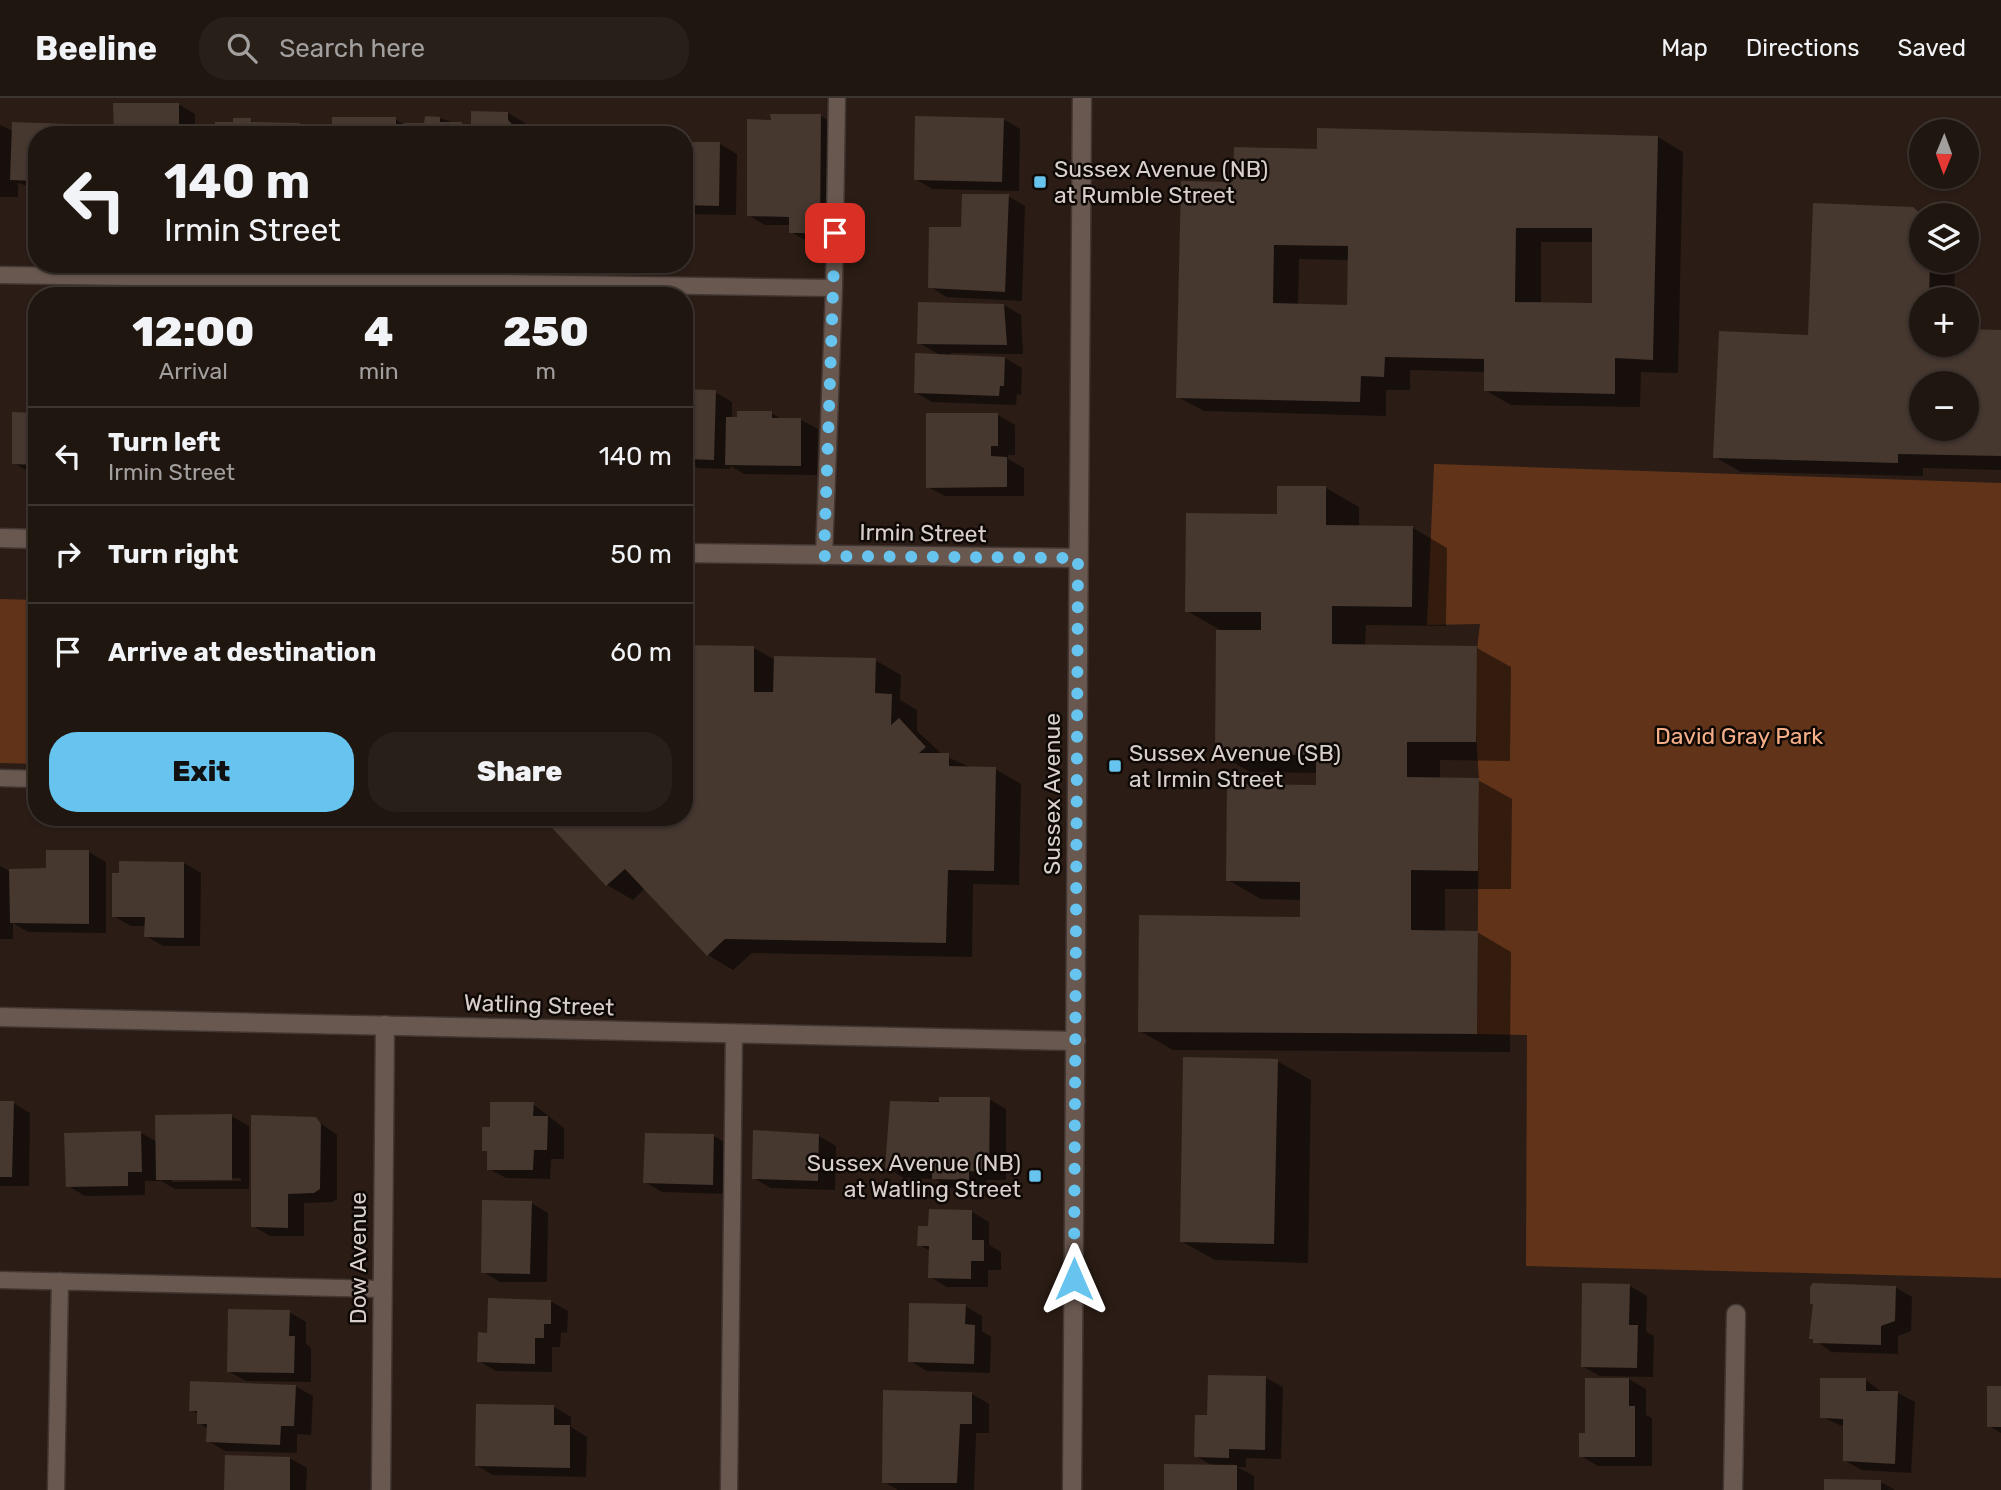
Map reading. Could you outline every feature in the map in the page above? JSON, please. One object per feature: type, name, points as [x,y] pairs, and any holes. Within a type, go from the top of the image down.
[{"type":"street","name":"Sussex Avenue","points":[[1072,1490],[1082,98]]},
{"type":"street","points":[[0,538],[28,539]]},
{"type":"street","name":"Irmin Street","points":[[693,553],[1078,558]]},
{"type":"street","name":"Watling Street","points":[[0,1017],[1076,1041]]},
{"type":"street","name":"Dow Avenue","points":[[381,1490],[384,1025]]},
{"type":"street","points":[[1733,1490],[1736,1314]]},
{"type":"lane","points":[[824,556],[834,288],[836,98]]},
{"type":"lane","points":[[0,275],[834,288]]},
{"type":"lane","points":[[0,778],[28,779]]},
{"type":"lane","points":[[729,1490],[734,1034]]},
{"type":"lane","points":[[0,1280],[383,1289]]},
{"type":"lane","points":[[56,1490],[60,1280]]},
{"type":"green space","name":"David Gray Park","points":[[1434,464],[2001,483],[2001,1278],[1526,1266],[1527,1035],[1477,1034],[1479,778],[1475,701],[1480,624],[1427,625]]},
{"type":"green space","points":[[0,599],[28,600],[28,764],[0,763]]},
{"type":"building","points":[[113,103],[179,103],[179,126],[114,126]]},
{"type":"building","points":[[471,111],[508,112],[508,120],[514,126],[471,126]]},
{"type":"building","points":[[770,114],[821,114],[820,233],[789,233],[789,217],[747,216],[747,119],[771,120]]},
{"type":"building","points":[[425,116],[440,117],[440,122],[462,122],[462,126],[404,126],[404,123],[424,123]]},
{"type":"building","points":[[915,116],[1004,118],[1002,182],[914,180]]},
{"type":"building","points":[[332,117],[396,117],[396,126],[332,126]]},
{"type":"building","points":[[233,118],[251,118],[251,122],[300,123],[300,126],[215,126],[215,122],[233,122]]},
{"type":"building","points":[[12,122],[99,125],[28,126],[28,181],[10,180]]},
{"type":"building","points":[[598,124],[654,125],[654,126]]},
{"type":"building","points":[[1317,128],[1658,136],[1653,360],[1615,358],[1615,394],[1484,391],[1484,359],[1385,357],[1384,377],[1361,376],[1360,402],[1176,398],[1181,181],[1233,182],[1234,147],[1317,149]],"holes":[[[1516,228],[1592,228],[1592,303],[1515,302]],[[1274,245],[1348,246],[1347,305],[1273,303]]]},
{"type":"building","points":[[693,142],[720,142],[719,206],[693,205]]},
{"type":"building","points":[[962,194],[1009,194],[1005,292],[928,288],[929,227],[961,227]]},
{"type":"building","points":[[1813,203],[1909,207],[1909,273],[1930,273],[1929,287],[1909,287],[1909,357],[1979,357],[1979,329],[2001,330],[2001,456],[1898,454],[1898,463],[1713,458],[1719,331],[1808,335]]},
{"type":"building","points":[[918,302],[1004,304],[1007,345],[917,344]]},
{"type":"building","points":[[915,353],[1005,357],[1004,386],[1000,386],[999,396],[914,393]]},
{"type":"building","points":[[693,389],[716,390],[714,460],[693,459]]},
{"type":"building","points":[[737,411],[772,411],[772,418],[801,418],[801,466],[725,465],[726,417],[737,417]]},
{"type":"building","points":[[12,412],[28,413],[28,465],[12,464]]},
{"type":"building","points":[[926,413],[998,413],[998,446],[991,446],[991,456],[1007,457],[1007,487],[926,488]]},
{"type":"building","points":[[1277,486],[1326,486],[1326,525],[1413,526],[1412,607],[1332,606],[1332,644],[1477,646],[1476,742],[1407,742],[1407,777],[1479,778],[1478,871],[1411,870],[1411,930],[1478,931],[1477,1034],[1138,1032],[1139,915],[1300,917],[1300,882],[1226,881],[1227,784],[1316,785],[1316,755],[1215,754],[1216,630],[1261,630],[1261,612],[1185,612],[1186,513],[1277,514]]},
{"type":"building","points":[[693,645],[754,646],[754,692],[773,692],[774,656],[876,658],[875,693],[892,694],[891,725],[899,718],[926,747],[919,753],[949,753],[949,766],[996,767],[994,871],[948,870],[946,943],[725,939],[707,956],[625,869],[606,886],[550,826],[693,826]]},
{"type":"building","points":[[46,850],[89,850],[89,924],[10,923],[9,869],[46,868]]},
{"type":"building","points":[[119,861],[184,862],[184,938],[144,937],[145,917],[112,917],[112,873],[119,873]]},
{"type":"building","points":[[1183,1057],[1278,1059],[1274,1244],[1180,1242]]},
{"type":"building","points":[[939,1097],[990,1097],[989,1172],[969,1171],[969,1180],[932,1179],[932,1170],[885,1169],[890,1101],[939,1102]]},
{"type":"building","points":[[0,1101],[14,1101],[12,1177],[0,1177]]},
{"type":"building","points":[[490,1102],[534,1102],[533,1116],[548,1116],[547,1150],[534,1150],[533,1170],[487,1170],[487,1151],[482,1151],[482,1127],[490,1127]]},
{"type":"building","points":[[232,1114],[232,1180],[156,1180],[155,1115]]},
{"type":"building","points":[[251,1115],[316,1117],[321,1124],[320,1189],[314,1193],[288,1194],[288,1228],[251,1227]]},
{"type":"building","points":[[753,1130],[819,1134],[818,1181],[752,1179]]},
{"type":"building","points":[[141,1131],[142,1172],[128,1172],[128,1186],[66,1187],[64,1133]]},
{"type":"building","points":[[645,1133],[714,1134],[713,1185],[643,1183]]},
{"type":"building","points":[[482,1200],[532,1201],[530,1274],[481,1273]]},
{"type":"building","points":[[929,1209],[972,1210],[972,1240],[984,1240],[984,1261],[971,1261],[971,1279],[928,1278],[929,1246],[917,1246],[918,1226],[928,1226]]},
{"type":"building","points":[[1582,1283],[1630,1284],[1629,1325],[1638,1325],[1637,1368],[1581,1367]]},
{"type":"building","points":[[1813,1283],[1896,1286],[1895,1321],[1881,1326],[1881,1345],[1813,1343],[1813,1339],[1809,1339],[1813,1304],[1810,1304],[1810,1287]]},
{"type":"building","points":[[488,1298],[551,1300],[551,1324],[544,1324],[544,1338],[535,1338],[535,1364],[477,1362],[478,1332],[487,1333]]},
{"type":"building","points":[[909,1303],[966,1304],[965,1324],[975,1325],[974,1364],[908,1362]]},
{"type":"building","points":[[228,1309],[290,1310],[289,1336],[295,1336],[294,1373],[227,1372]]},
{"type":"building","points":[[1208,1375],[1266,1376],[1265,1450],[1229,1449],[1229,1458],[1194,1457],[1195,1415],[1207,1415]]},
{"type":"building","points":[[1585,1378],[1629,1378],[1629,1406],[1635,1406],[1635,1457],[1579,1457],[1579,1433],[1585,1433]]},
{"type":"building","points":[[1820,1378],[1866,1378],[1866,1391],[1898,1391],[1895,1464],[1843,1461],[1843,1419],[1820,1418]]},
{"type":"building","points":[[190,1381],[296,1385],[294,1426],[281,1426],[280,1445],[206,1442],[207,1424],[197,1424],[197,1411],[189,1411]]},
{"type":"building","points":[[1987,1386],[2001,1386],[2001,1427],[1987,1427]]},
{"type":"building","points":[[883,1390],[972,1392],[972,1424],[960,1424],[957,1483],[882,1483]]},
{"type":"building","points":[[476,1404],[554,1405],[554,1425],[570,1425],[570,1468],[475,1466]]},
{"type":"building","points":[[225,1455],[290,1457],[290,1490],[224,1490]]},
{"type":"building","points":[[1164,1464],[1237,1465],[1237,1490],[1164,1490]]},
{"type":"building","points":[[1824,1479],[1881,1480],[1881,1490],[1824,1490]]},
{"type":"place","name":"Sussex Avenue (NB) at Rumble Street","points":[[1040,182]]},
{"type":"place","name":"Sussex Avenue (SB) at Irmin Street","points":[[1115,766]]},
{"type":"place","name":"Sussex Avenue (NB) at Watling Street","points":[[1035,1176]]},
{"type":"route","points":[[835,233],[824,556],[1078,558],[1074,1279]]}]
